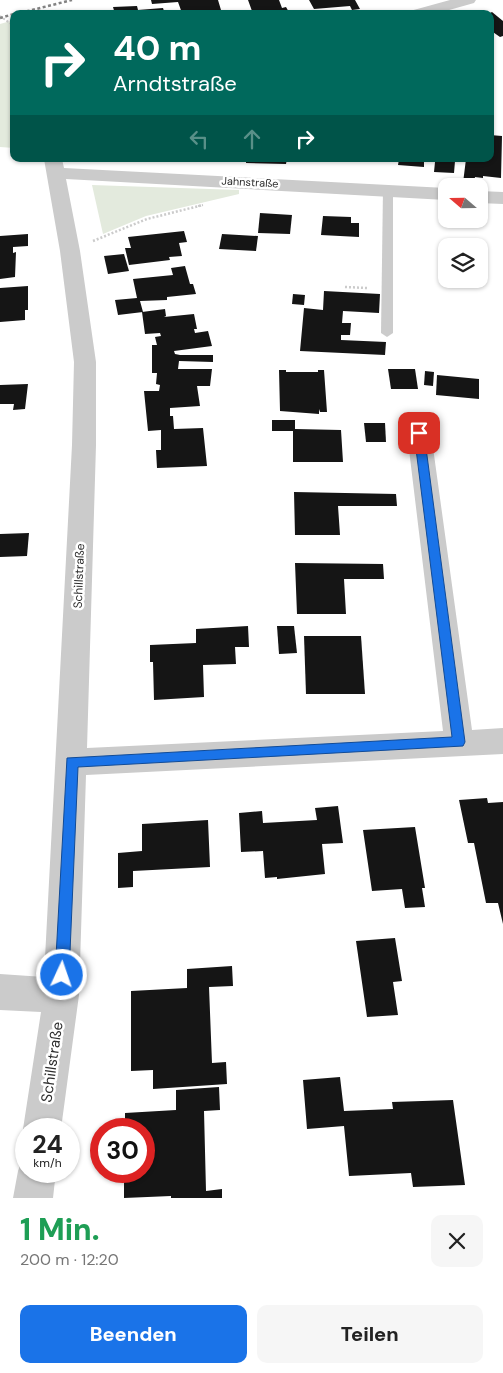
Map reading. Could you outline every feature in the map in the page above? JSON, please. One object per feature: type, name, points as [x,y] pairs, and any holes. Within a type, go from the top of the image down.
[{"type":"street","points":[[431,10],[468,0]]},
{"type":"street","name":"Jahnstraße","points":[[54,167],[81,173],[438,193]]},
{"type":"street","name":"Schillstraße","points":[[44,1118],[61,995],[72,762],[84,445],[85,362],[70,251],[54,167]]},
{"type":"street","points":[[488,197],[503,198]]},
{"type":"street","points":[[419,433],[459,742]]},
{"type":"street","points":[[72,762],[503,741]]},
{"type":"street","points":[[0,992],[61,995]]},
{"type":"street","points":[[33,1198],[35,1183]]},
{"type":"lane","points":[[387,333],[388,189]]},
{"type":"path","points":[[70,251],[147,219],[210,203]]},
{"type":"shaded area","points":[[10,21],[10,148],[0,147],[0,24]]},
{"type":"shaded area","points":[[92,185],[239,190],[239,194],[146,216],[103,234]]},
{"type":"building","points":[[151,0],[218,0],[221,10],[181,10],[178,2],[152,4]]},
{"type":"building","points":[[248,0],[279,0],[282,8],[286,7],[288,10],[256,10],[252,10]]},
{"type":"building","points":[[309,0],[355,0],[360,9],[352,10],[350,6],[314,9]]},
{"type":"building","points":[[137,6],[138,10],[114,10],[113,7]]},
{"type":"building","points":[[163,8],[164,10],[138,10]]},
{"type":"building","points":[[494,14],[503,21],[503,36],[500,37],[494,33]]},
{"type":"building","points":[[494,135],[502,136],[501,178],[464,178],[466,162],[494,162]]},
{"type":"building","points":[[246,162],[286,162],[286,164]]},
{"type":"building","points":[[398,162],[424,162],[424,167],[398,165]]},
{"type":"building","points":[[435,162],[455,162],[454,173],[434,172]]},
{"type":"building","points":[[260,213],[292,215],[290,234],[258,233]]},
{"type":"building","points":[[323,216],[351,217],[351,223],[359,223],[359,237],[321,235]]},
{"type":"building","points":[[184,231],[187,242],[179,243],[182,256],[169,257],[170,260],[129,265],[125,248],[131,248],[128,237]]},
{"type":"building","points":[[28,234],[28,246],[13,247],[13,253],[16,252],[15,277],[0,279],[0,236]]},
{"type":"building","points":[[222,234],[258,236],[256,251],[219,249]]},
{"type":"building","points":[[124,254],[129,271],[108,274],[104,256]]},
{"type":"building","points":[[185,266],[190,284],[193,284],[196,294],[167,297],[167,300],[140,301],[143,312],[118,315],[115,300],[137,298],[133,279],[173,275],[171,268]]},
{"type":"building","points":[[28,286],[28,310],[25,310],[25,320],[0,322],[0,288]]},
{"type":"building","points":[[324,291],[380,294],[379,313],[343,311],[342,323],[351,323],[350,335],[341,335],[341,340],[386,342],[385,355],[300,351],[304,308],[323,310]]},
{"type":"building","points":[[293,294],[305,295],[304,305],[292,304]]},
{"type":"building","points":[[165,309],[166,316],[164,317],[194,314],[197,329],[194,329],[195,333],[208,331],[212,346],[174,351],[175,354],[180,355],[213,355],[213,362],[179,361],[178,369],[212,369],[210,386],[197,386],[200,406],[170,408],[174,429],[203,428],[207,466],[157,468],[156,450],[161,450],[161,430],[148,431],[144,391],[159,391],[160,385],[156,384],[157,373],[152,373],[152,345],[157,345],[155,337],[161,336],[160,333],[145,334],[142,312]]},
{"type":"building","points":[[388,369],[415,369],[418,389],[391,389]]},
{"type":"building","points":[[279,370],[286,370],[286,372],[318,372],[318,370],[324,370],[327,412],[320,412],[319,409],[319,414],[280,411]]},
{"type":"building","points":[[425,371],[434,372],[433,386],[424,385]]},
{"type":"building","points":[[437,375],[479,379],[479,399],[436,395]]},
{"type":"building","points":[[28,384],[25,409],[13,410],[14,404],[0,404],[0,385]]},
{"type":"building","points":[[272,420],[295,420],[295,429],[341,430],[343,462],[293,462],[293,431],[272,431]]},
{"type":"building","points":[[364,423],[385,423],[386,442],[366,442]]},
{"type":"building","points":[[294,492],[396,494],[397,506],[338,506],[340,535],[295,535]]},
{"type":"building","points":[[29,533],[27,556],[0,557],[0,534]]},
{"type":"building","points":[[295,563],[383,564],[384,579],[344,579],[346,614],[297,614]]},
{"type":"building","points":[[248,626],[249,647],[235,647],[236,664],[203,665],[204,697],[154,700],[153,662],[150,662],[150,645],[196,643],[196,629]]},
{"type":"building","points":[[277,626],[294,626],[297,653],[279,654]]},
{"type":"building","points":[[304,636],[361,636],[365,694],[306,694]]},
{"type":"building","points":[[487,798],[488,803],[503,802],[503,924],[498,903],[486,903],[474,843],[468,843],[459,800]]},
{"type":"building","points":[[338,806],[343,843],[322,844],[325,874],[277,879],[277,877],[265,878],[263,851],[241,852],[239,813],[262,811],[263,823],[317,820],[315,808]]},
{"type":"building","points":[[208,820],[210,867],[133,871],[133,887],[118,888],[118,853],[142,851],[142,824]]},
{"type":"building","points":[[415,827],[425,888],[422,888],[425,907],[405,908],[402,889],[372,891],[363,830]]},
{"type":"building","points":[[395,938],[402,981],[393,982],[398,1015],[367,1017],[356,941]]},
{"type":"building","points":[[232,966],[233,986],[209,987],[212,1063],[226,1062],[227,1084],[153,1089],[153,1070],[131,1071],[131,991],[187,988],[187,969]]},
{"type":"building","points":[[340,1077],[344,1111],[393,1109],[392,1102],[453,1100],[465,1185],[413,1187],[411,1173],[349,1176],[344,1126],[307,1129],[303,1080]]},
{"type":"building","points":[[219,1087],[220,1110],[204,1111],[206,1191],[222,1189],[222,1198],[171,1198],[171,1196],[124,1198],[124,1183],[155,1183],[155,1118],[125,1118],[125,1113],[176,1110],[176,1090]]},
{"type":"railway","points":[[32,10],[72,0]]},
{"type":"railway","points":[[0,18],[10,15]]},
{"type":"route","points":[[62,975],[72,762],[459,742],[419,433]]}]
